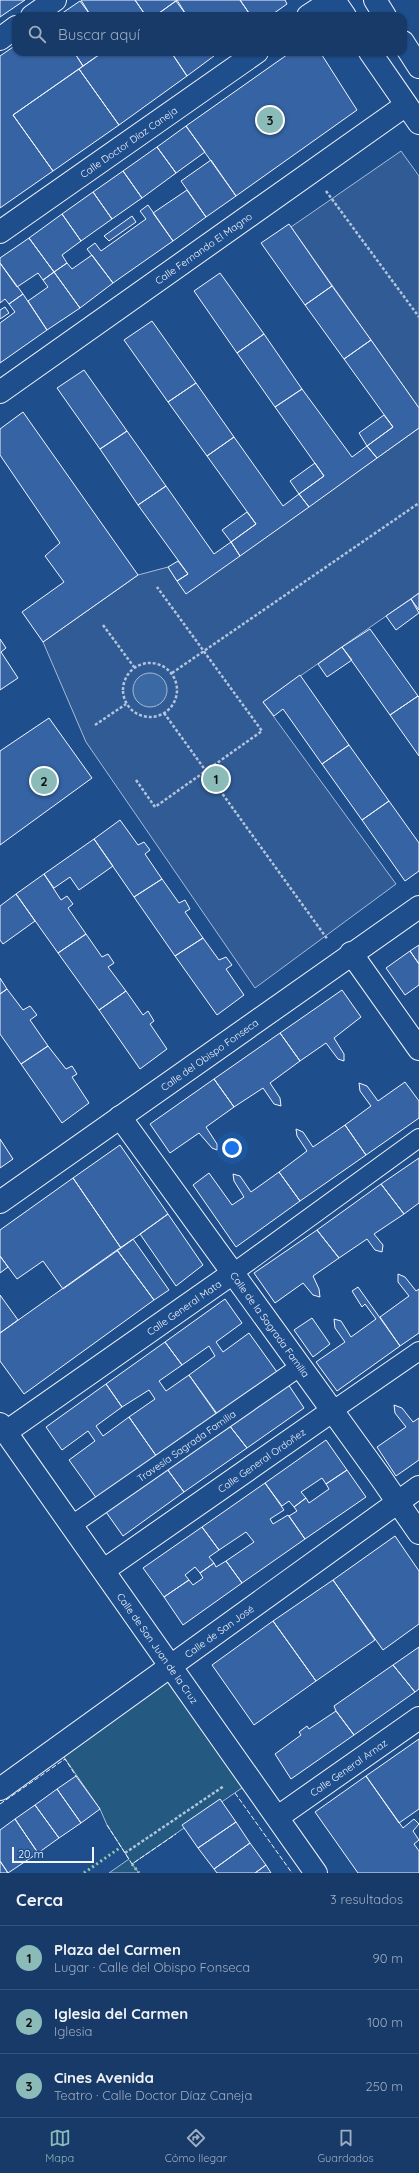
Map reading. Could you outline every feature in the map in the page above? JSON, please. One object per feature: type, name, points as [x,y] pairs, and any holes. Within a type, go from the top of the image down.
[{"type":"street","points":[[38,12],[55,0]]},
{"type":"street","points":[[314,12],[333,0],[342,12]]},
{"type":"street","points":[[375,0],[383,12]]},
{"type":"street","points":[[0,38],[12,30]]},
{"type":"street","points":[[407,48],[419,67]]},
{"type":"street","name":"Calle Doctor Díaz Caneja","points":[[0,232],[251,56]]},
{"type":"street","points":[[373,56],[419,124]]},
{"type":"street","name":"Calle Fernando El Magno","points":[[0,392],[406,104]]},
{"type":"street","name":"Calle del Obispo Fonseca","points":[[0,1202],[347,956],[419,907]]},
{"type":"street","points":[[347,956],[419,1049]]},
{"type":"street","name":"Calle de la Sagrada Familia","points":[[120,1117],[301,1366],[419,1533]]},
{"type":"street","name":"Calle General Mata","points":[[3,1428],[233,1273],[419,1138]]},
{"type":"street","name":"Calle General Ordoñez","points":[[104,1570],[419,1351]]},
{"type":"street","name":"Travesía Sagrada Familia","points":[[72,1525],[301,1366]]},
{"type":"street","name":"Calle de San Juan de la Cruz","points":[[3,1428],[316,1873]]},
{"type":"street","name":"Calle de San José","points":[[0,1789],[397,1501],[419,1487]]},
{"type":"street","name":"Calle General Arnaz","points":[[278,1817],[419,1718]]},
{"type":"path","points":[[312,171],[419,317]]},
{"type":"path","points":[[172,673],[419,503]]},
{"type":"path","points":[[136,780],[155,807],[262,731],[157,587]]},
{"type":"path","points":[[103,626],[134,667]]},
{"type":"path","points":[[150,662],[166,667],[172,673],[176,681],[176,695],[171,707],[164,713],[148,717],[132,710],[126,704],[122,688],[124,680],[134,667],[150,662]]},
{"type":"path","points":[[95,725],[126,704]]},
{"type":"path","points":[[164,713],[206,771],[347,956]]},
{"type":"path","points":[[125,1854],[245,1771]]},
{"type":"shaded area","points":[[401,151],[419,176],[419,408],[291,227]]},
{"type":"shaded area","points":[[419,428],[419,593],[263,702],[396,884],[255,988],[86,742],[43,642],[138,575],[168,567],[177,581],[360,470]]},
{"type":"shaded area","points":[[147,673],[153,673],[157,674],[164,680],[167,690],[166,697],[160,704],[153,707],[147,707],[143,706],[136,700],[133,693],[133,687],[134,683],[140,676]]},
{"type":"shaded area","points":[[171,1665],[252,1781],[132,1864],[139,1873],[109,1873],[129,1859],[107,1825],[100,1809],[57,1747]]},
{"type":"building","points":[[0,0],[25,0],[0,17]]},
{"type":"building","points":[[81,0],[135,0],[143,12],[88,12]]},
{"type":"building","points":[[135,0],[177,0],[160,12],[143,12]]},
{"type":"building","points":[[177,0],[240,0],[248,12],[184,12]]},
{"type":"building","points":[[240,0],[285,0],[287,4],[276,12],[248,12]]},
{"type":"building","points":[[80,1],[88,12],[64,12]]},
{"type":"building","points":[[176,1],[184,12],[161,12]]},
{"type":"building","points":[[12,48],[12,56],[77,56],[83,66],[13,115],[53,171],[0,208],[0,56]]},
{"type":"building","points":[[77,56],[97,56],[83,66]]},
{"type":"building","points":[[97,56],[174,56],[187,76],[119,125],[79,69]]},
{"type":"building","points":[[174,56],[214,56],[187,76]]},
{"type":"building","points":[[285,56],[323,56],[357,110],[236,196],[186,126]]},
{"type":"building","points":[[79,69],[119,125],[53,171],[13,115]]},
{"type":"building","points":[[186,126],[205,152],[176,173],[157,147]]},
{"type":"building","points":[[157,147],[176,173],[142,198],[123,171]]},
{"type":"building","points":[[211,160],[236,196],[206,217],[181,181]]},
{"type":"building","points":[[123,171],[142,198],[112,219],[93,192]]},
{"type":"building","points":[[187,190],[206,217],[173,241],[153,213]]},
{"type":"building","points":[[93,192],[112,219],[81,241],[62,214]]},
{"type":"building","points":[[148,205],[173,241],[113,283],[87,249],[95,243],[101,251],[146,219],[140,211]]},
{"type":"building","points":[[62,214],[81,241],[62,255],[67,263],[54,272],[29,238]]},
{"type":"building","points":[[132,216],[136,222],[109,241],[104,236]]},
{"type":"building","points":[[289,224],[332,286],[305,305],[261,243]]},
{"type":"building","points":[[29,238],[54,272],[43,280],[38,273],[17,287],[0,263],[0,258]]},
{"type":"building","points":[[92,255],[113,283],[80,308],[54,272],[67,263],[72,269]]},
{"type":"building","points":[[0,263],[23,294],[9,304],[5,299],[0,303]]},
{"type":"building","points":[[54,272],[80,308],[47,330],[28,301],[48,287],[43,280]]},
{"type":"building","points":[[220,273],[264,334],[237,353],[194,291]]},
{"type":"building","points":[[332,286],[371,340],[344,359],[305,305]]},
{"type":"building","points":[[23,294],[47,330],[0,363],[0,323],[15,312],[9,304]]},
{"type":"building","points":[[5,307],[9,313],[0,319],[0,310]]},
{"type":"building","points":[[152,321],[196,383],[168,402],[124,340]]},
{"type":"building","points":[[264,334],[302,389],[275,407],[237,353]]},
{"type":"building","points":[[371,340],[419,408],[419,428],[377,458],[367,446],[393,427],[344,359]]},
{"type":"building","points":[[84,370],[127,431],[100,449],[57,388]]},
{"type":"building","points":[[196,383],[234,437],[207,456],[168,402]]},
{"type":"building","points":[[302,389],[352,457],[367,446],[377,458],[309,507],[299,494],[324,476],[275,407]]},
{"type":"building","points":[[23,412],[138,575],[43,642],[22,612],[64,582],[45,556],[60,543],[0,455],[0,429]]},
{"type":"building","points":[[384,415],[393,427],[367,446],[359,433]]},
{"type":"building","points":[[127,431],[166,486],[138,505],[100,449]]},
{"type":"building","points":[[234,437],[283,506],[299,494],[309,507],[240,556],[231,542],[256,524],[207,456]]},
{"type":"building","points":[[315,463],[324,476],[299,494],[290,481]]},
{"type":"building","points":[[166,486],[214,554],[231,542],[240,556],[186,594],[177,581],[188,574],[138,505]]},
{"type":"building","points":[[247,512],[256,524],[231,542],[222,530]]},
{"type":"building","points":[[178,561],[188,574],[177,581],[168,567]]},
{"type":"building","points":[[419,593],[419,610],[411,599]]},
{"type":"building","points":[[411,599],[419,613],[396,630],[386,616]]},
{"type":"building","points":[[370,629],[418,696],[390,715],[342,647]]},
{"type":"building","points":[[0,639],[6,648],[1,652],[18,678],[0,690]]},
{"type":"building","points":[[342,647],[352,660],[327,677],[318,664]]},
{"type":"building","points":[[300,675],[349,745],[322,764],[283,709],[274,716],[263,702]]},
{"type":"building","points":[[418,696],[419,697],[419,756],[390,715]]},
{"type":"building","points":[[49,718],[92,778],[0,845],[0,751]]},
{"type":"building","points":[[349,745],[389,801],[362,820],[322,764]]},
{"type":"building","points":[[389,801],[419,843],[419,871],[405,881],[362,820]]},
{"type":"building","points":[[120,820],[138,845],[144,842],[150,850],[145,854],[162,879],[134,897],[94,839]]},
{"type":"building","points":[[94,839],[113,866],[79,890],[70,877],[54,888],[44,874]]},
{"type":"building","points":[[44,874],[61,900],[67,896],[73,904],[68,908],[86,934],[58,953],[16,894]]},
{"type":"building","points":[[162,879],[179,903],[185,900],[190,909],[185,912],[203,938],[175,956],[134,897]]},
{"type":"building","points":[[16,894],[35,921],[3,944],[0,940],[0,906]]},
{"type":"building","points":[[86,934],[102,957],[108,954],[114,963],[108,967],[126,991],[99,1010],[58,953]]},
{"type":"building","points":[[203,938],[219,960],[226,957],[232,965],[226,969],[244,995],[217,1015],[175,956]]},
{"type":"building","points":[[419,945],[419,964],[410,951]]},
{"type":"building","points":[[410,951],[419,964],[419,985],[405,995],[386,968]]},
{"type":"building","points":[[0,978],[7,989],[0,994]]},
{"type":"building","points":[[7,989],[23,1010],[30,1006],[37,1015],[30,1020],[48,1046],[21,1064],[0,1034],[0,994]]},
{"type":"building","points":[[342,990],[361,1017],[334,1038],[344,1054],[344,1061],[338,1059],[326,1043],[300,1061],[280,1033]]},
{"type":"building","points":[[126,991],[143,1015],[148,1011],[154,1021],[150,1024],[167,1049],[140,1069],[99,1010]]},
{"type":"building","points":[[280,1033],[300,1061],[270,1083],[280,1098],[281,1106],[274,1104],[263,1088],[234,1107],[214,1079]]},
{"type":"building","points":[[48,1046],[66,1069],[72,1066],[77,1074],[72,1077],[89,1103],[62,1123],[21,1064]]},
{"type":"building","points":[[214,1079],[234,1107],[206,1127],[217,1144],[217,1150],[212,1148],[199,1133],[170,1153],[150,1124]]},
{"type":"building","points":[[405,1082],[419,1101],[419,1118],[366,1155],[345,1125],[371,1106],[360,1091],[359,1083],[367,1086],[378,1101]]},
{"type":"building","points":[[345,1125],[366,1155],[300,1201],[279,1172],[307,1151],[297,1136],[296,1129],[303,1132],[313,1147]]},
{"type":"building","points":[[0,1139],[13,1159],[0,1168]]},
{"type":"building","points":[[120,1145],[168,1214],[121,1248],[73,1178]]},
{"type":"building","points":[[419,1158],[419,1203],[404,1214],[381,1184]]},
{"type":"building","points":[[279,1172],[300,1201],[236,1247],[193,1185],[209,1173],[232,1205],[244,1197],[234,1181],[233,1174],[240,1176],[251,1192]]},
{"type":"building","points":[[73,1178],[121,1248],[63,1289],[43,1261],[17,1279],[0,1256],[0,1230]]},
{"type":"building","points":[[381,1184],[404,1214],[374,1234],[383,1245],[382,1252],[375,1250],[367,1239],[339,1258],[317,1230]]},
{"type":"building","points":[[168,1214],[203,1265],[176,1286],[140,1234]]},
{"type":"building","points":[[317,1230],[339,1258],[313,1276],[319,1289],[320,1297],[313,1295],[303,1283],[275,1303],[254,1273]]},
{"type":"building","points":[[133,1239],[169,1290],[154,1300],[117,1250]]},
{"type":"building","points":[[117,1250],[154,1300],[24,1394],[0,1361],[0,1333]]},
{"type":"building","points":[[0,1256],[8,1267],[0,1273]]},
{"type":"building","points":[[398,1274],[405,1277],[416,1291],[419,1289],[419,1333],[400,1346],[380,1317],[409,1296],[398,1282]]},
{"type":"building","points":[[358,1287],[400,1346],[337,1391],[316,1362],[345,1342],[335,1328],[334,1319],[341,1321],[351,1337],[376,1319],[365,1304],[362,1307],[352,1291]]},
{"type":"building","points":[[0,1295],[18,1320],[0,1333]]},
{"type":"building","points":[[225,1299],[242,1323],[216,1342],[223,1352],[249,1333],[277,1372],[218,1415],[189,1375],[215,1356],[209,1346],[182,1365],[165,1342]]},
{"type":"building","points":[[312,1318],[330,1344],[313,1357],[294,1330]]},
{"type":"building","points":[[165,1342],[182,1365],[159,1381],[166,1391],[189,1375],[217,1415],[157,1457],[129,1417],[155,1399],[149,1390],[122,1407],[106,1384]]},
{"type":"building","points":[[106,1384],[122,1407],[96,1426],[103,1436],[129,1417],[157,1457],[97,1499],[69,1460],[95,1441],[88,1431],[62,1450],[46,1427]]},
{"type":"building","points":[[288,1384],[304,1408],[247,1448],[229,1425]]},
{"type":"building","points":[[394,1405],[402,1408],[413,1422],[419,1418],[419,1460],[396,1476],[377,1447],[406,1427],[395,1413]]},
{"type":"building","points":[[229,1425],[247,1448],[184,1492],[167,1469]]},
{"type":"building","points":[[326,1440],[347,1470],[326,1484],[322,1478],[301,1492],[306,1498],[294,1507],[289,1501],[282,1506],[265,1483]]},
{"type":"building","points":[[167,1469],[184,1492],[123,1536],[106,1512]]},
{"type":"building","points":[[347,1470],[366,1497],[305,1539],[289,1516],[297,1511],[294,1507],[306,1498],[309,1503],[329,1489],[326,1484]]},
{"type":"building","points":[[265,1483],[284,1510],[270,1519],[273,1524],[288,1515],[305,1539],[242,1583],[226,1561],[254,1542],[246,1532],[219,1550],[202,1527]]},
{"type":"building","points":[[202,1527],[219,1550],[209,1557],[214,1563],[200,1573],[195,1567],[185,1575],[189,1580],[164,1597],[143,1568]]},
{"type":"building","points":[[395,1536],[419,1571],[419,1624],[383,1650],[333,1580]]},
{"type":"building","points":[[226,1561],[242,1583],[183,1625],[164,1597],[189,1580],[193,1585],[203,1578],[200,1573],[214,1563],[216,1567]]},
{"type":"building","points":[[333,1580],[375,1640],[316,1681],[273,1621]]},
{"type":"building","points":[[273,1621],[316,1681],[254,1725],[212,1665]]},
{"type":"building","points":[[419,1647],[419,1689],[415,1692],[393,1665]]},
{"type":"building","points":[[393,1665],[415,1692],[354,1735],[334,1706]]},
{"type":"building","points":[[336,1711],[354,1735],[291,1779],[275,1754],[301,1735],[299,1732],[307,1726],[309,1729]]},
{"type":"building","points":[[419,1739],[419,1809],[399,1823],[366,1776]]},
{"type":"building","points":[[76,1776],[100,1809],[81,1823],[57,1789]]},
{"type":"building","points":[[366,1776],[403,1828],[414,1819],[419,1824],[413,1831],[419,1840],[414,1844],[419,1851],[419,1873],[358,1873],[315,1812]]},
{"type":"building","points":[[57,1789],[81,1823],[59,1838],[35,1805]]},
{"type":"building","points":[[220,1799],[236,1822],[198,1848],[182,1825]]},
{"type":"building","points":[[35,1805],[59,1838],[38,1853],[15,1819]]},
{"type":"building","points":[[15,1819],[38,1853],[8,1873],[0,1861],[0,1830]]},
{"type":"building","points":[[236,1822],[250,1843],[214,1869],[198,1848]]},
{"type":"building","points":[[250,1843],[266,1865],[255,1873],[217,1873],[214,1869]]},
{"type":"building","points":[[0,1861],[8,1873],[0,1873]]},
{"type":"building","points":[[266,1865],[271,1873],[255,1873]]},
{"type":"hedge","points":[[84,1873],[121,1847]]},
{"type":"hedge","points":[[132,1864],[139,1873]]},
{"type":"fence","points":[[0,1804],[65,1759],[76,1776]]},
{"type":"fence","points":[[235,1793],[292,1873]]},
{"type":"fence","points":[[107,1825],[132,1864],[176,1834]]},
{"type":"place","name":"Cines Avenida","points":[[270,120]]},
{"type":"place","name":"Plaza del Carmen","points":[[216,779]]},
{"type":"place","name":"Iglesia del Carmen","points":[[44,781]]}]
